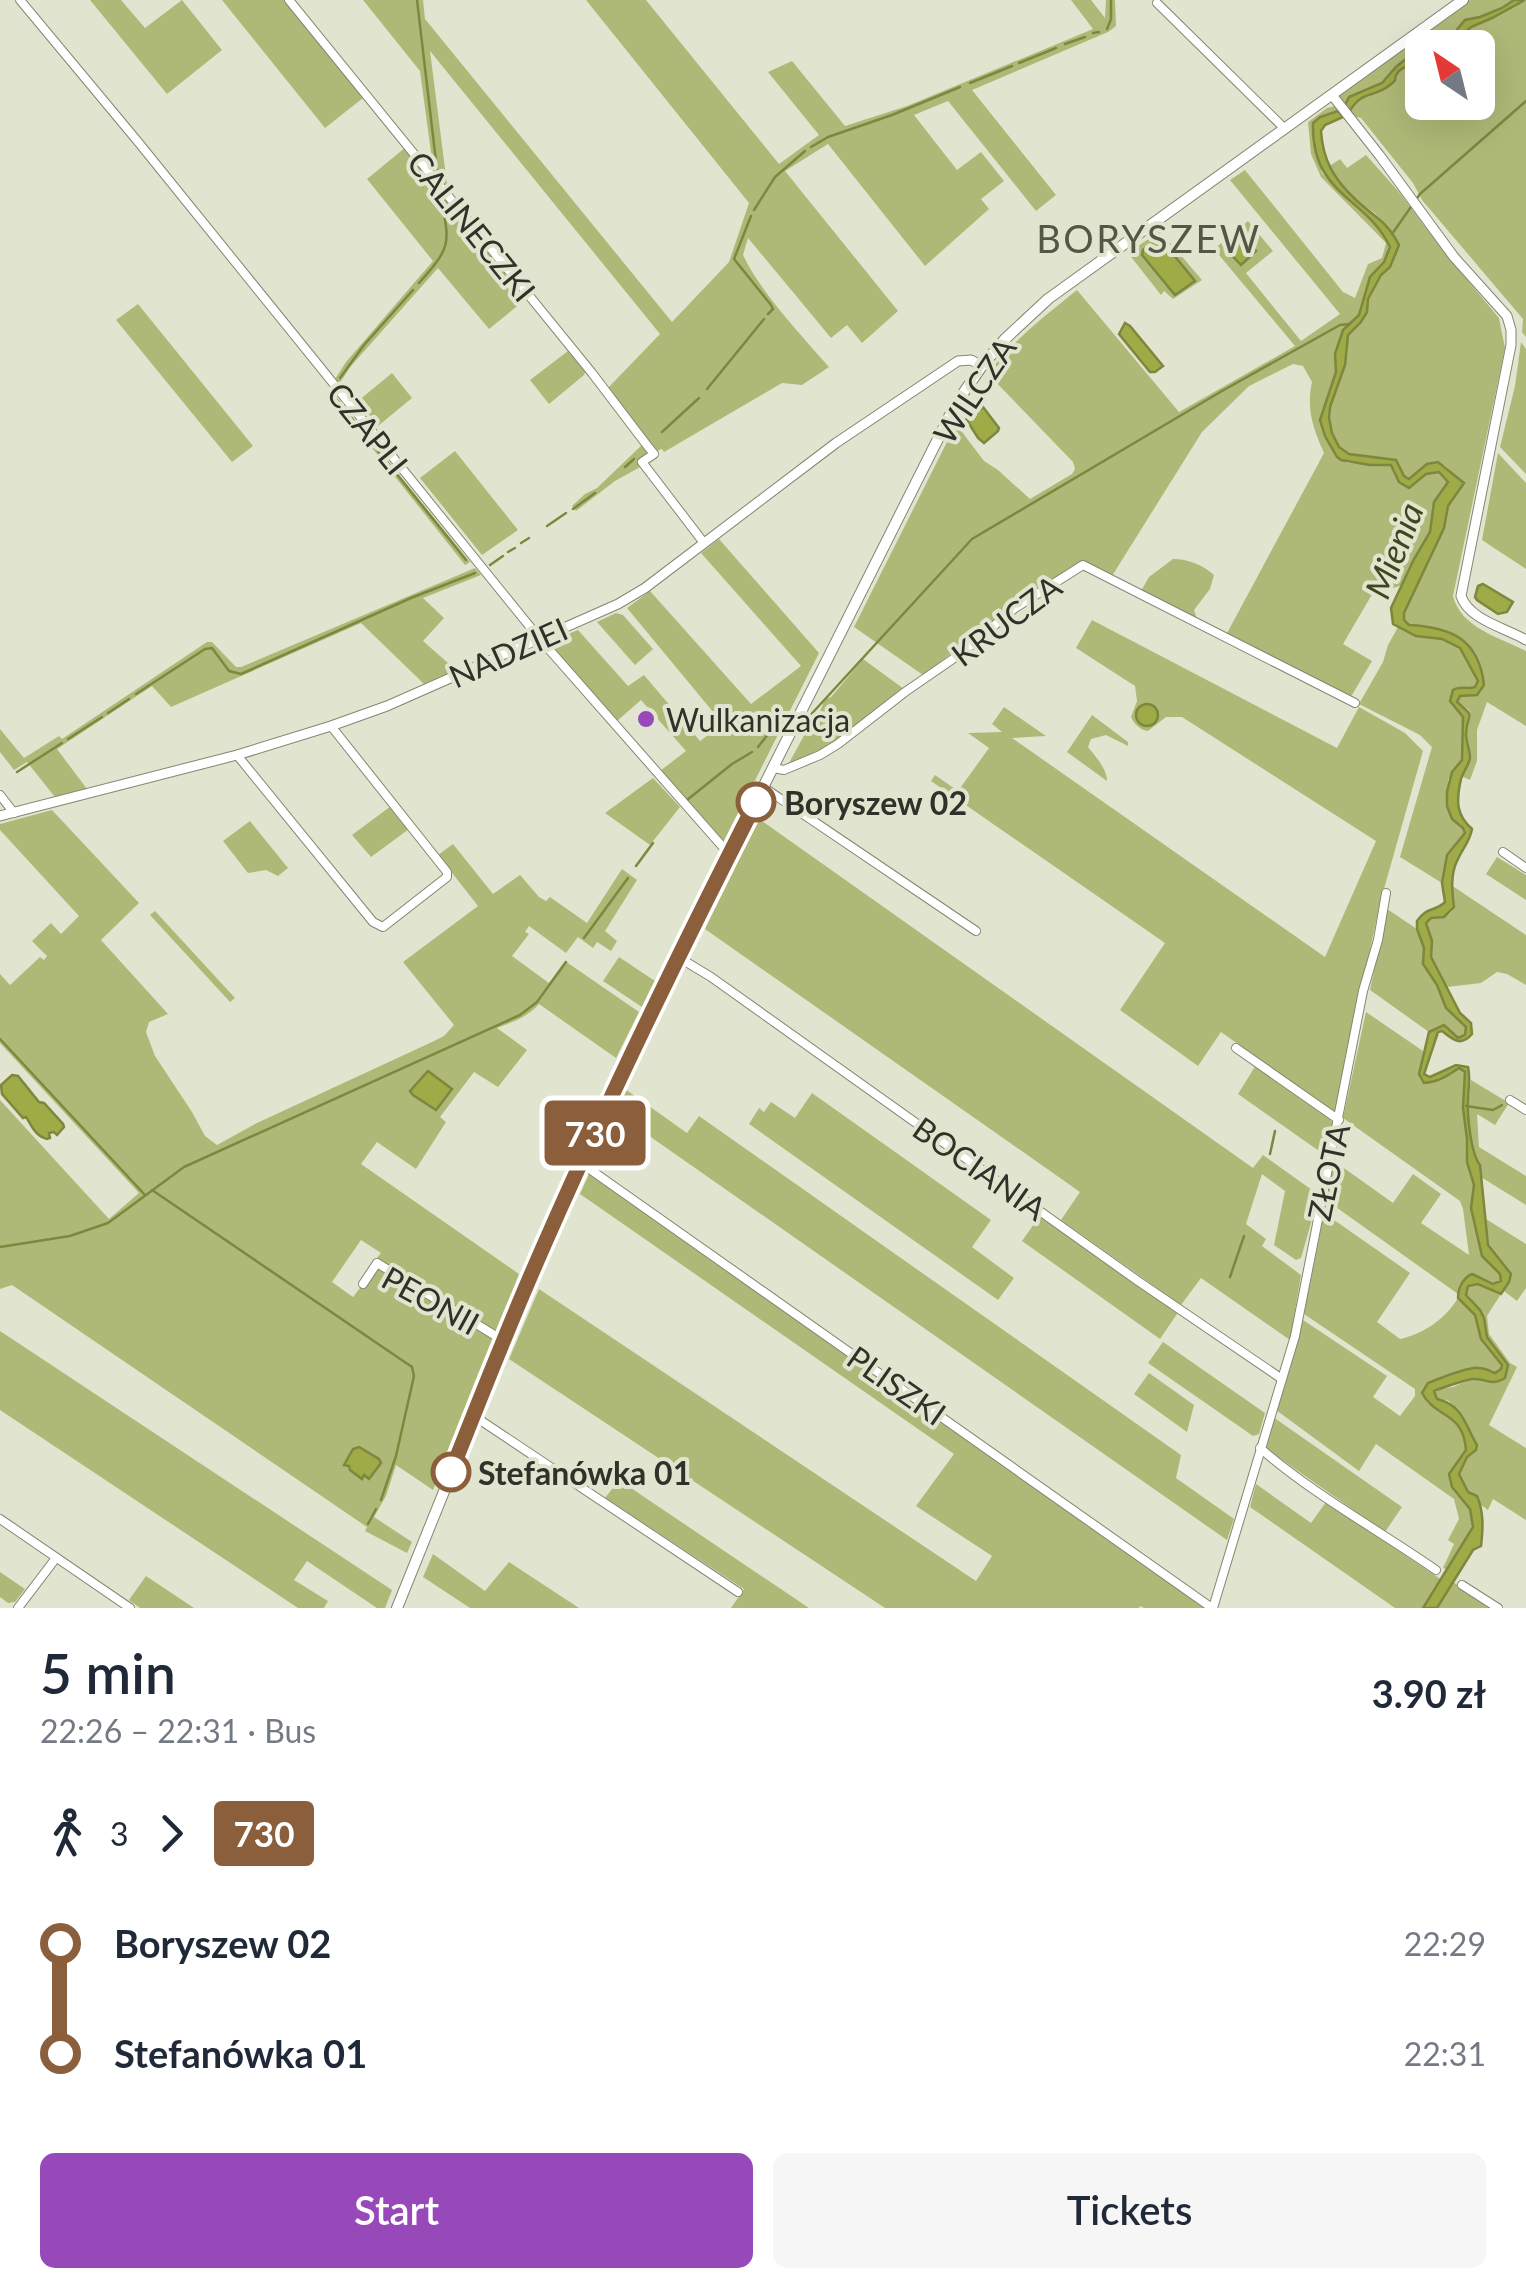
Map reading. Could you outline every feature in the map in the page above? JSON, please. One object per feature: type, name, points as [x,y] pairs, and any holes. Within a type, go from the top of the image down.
[{"type":"main road","name":"WILCZA","points":[[397,1608],[581,1162],[727,851],[956,406],[982,366],[1005,338],[1048,300],[1285,129],[1335,100],[1463,0]]},
{"type":"street","name":"CZAPLI","points":[[20,0],[538,638],[727,851]]},
{"type":"street","name":"CALINECZKI","points":[[289,0],[654,454],[642,462],[704,543]]},
{"type":"street","points":[[1157,3],[1285,129]]},
{"type":"street","points":[[1335,100],[1454,257],[1507,316],[1511,345],[1461,596],[1464,605],[1474,613],[1526,640]]},
{"type":"street","name":"NADZIEI","points":[[0,816],[237,755],[331,726],[387,706],[618,604],[645,588],[836,443],[956,362],[968,359],[982,366]]},
{"type":"street","name":"KRUCZA","points":[[773,768],[784,770],[838,744],[963,652],[1015,608],[1084,565],[1355,703]]},
{"type":"street","points":[[237,755],[373,922],[383,927],[448,875],[331,726]]},
{"type":"street","points":[[763,787],[976,931]]},
{"type":"street","points":[[0,795],[14,813]]},
{"type":"street","points":[[1502,852],[1526,868]]},
{"type":"street","name":"ZŁOTA","points":[[1213,1608],[1296,1336],[1386,893]]},
{"type":"street","name":"BOCIANIA","points":[[678,957],[1282,1379]]},
{"type":"street","points":[[1236,1048],[1339,1120]]},
{"type":"street","points":[[1510,1100],[1526,1110]]},
{"type":"street","name":"PLISZKI","points":[[581,1162],[1213,1608]]},
{"type":"street","name":"PEONII","points":[[363,1284],[377,1263],[504,1341]]},
{"type":"street","points":[[474,1416],[738,1592]]},
{"type":"street","points":[[1260,1448],[1330,1502],[1436,1570]]},
{"type":"street","points":[[0,1519],[130,1608]]},
{"type":"street","points":[[18,1608],[56,1558]]},
{"type":"street","points":[[1462,1585],[1498,1608]]},
{"type":"shaded area","points":[[90,0],[121,0],[145,28],[182,0],[222,50],[167,94]]},
{"type":"shaded area","points":[[222,0],[285,0],[363,98],[325,128]]},
{"type":"shaded area","points":[[363,0],[423,0],[425,19],[672,322],[729,262],[749,203],[586,0],[646,0],[779,164],[819,135],[768,72],[792,61],[845,126],[907,106],[1093,29],[1071,0],[1091,0],[1105,18],[1106,0],[1115,0],[1116,26],[972,90],[1056,195],[1036,211],[948,101],[914,115],[957,170],[981,152],[1004,181],[981,199],[989,209],[925,266],[828,144],[785,171],[898,311],[862,343],[847,325],[831,338],[748,238],[743,255],[760,284],[829,367],[802,385],[782,383],[664,452],[657,451],[607,389],[660,334],[430,51],[448,192],[434,175],[420,71]]},
{"type":"shaded area","points":[[1470,0],[1514,0],[1462,23],[1455,30],[1429,30]]},
{"type":"shaded area","points":[[1514,0],[1525,0],[1468,30],[1457,30],[1465,20]]},
{"type":"shaded area","points":[[1526,0],[1526,337],[1522,332],[1523,319],[1422,200],[1361,118],[1349,112],[1356,100],[1375,93],[1405,67],[1405,120],[1495,120],[1495,30],[1468,30]]},
{"type":"shaded area","points":[[1405,48],[1405,60],[1382,83],[1367,88],[1345,105],[1339,96]]},
{"type":"shaded area","points":[[1405,60],[1405,67],[1396,74],[1395,81],[1363,97],[1349,112],[1345,105],[1349,97],[1382,83]]},
{"type":"shaded area","points":[[1335,106],[1338,111],[1320,117],[1313,134],[1322,173],[1378,228],[1391,247],[1370,277],[1359,315],[1343,330],[1335,354],[1336,372],[1321,420],[1347,463],[1391,465],[1399,481],[1409,488],[1426,474],[1439,472],[1449,482],[1434,502],[1430,532],[1403,585],[1374,591],[1343,644],[1372,661],[1352,695],[1347,697],[1226,635],[1324,453],[1312,418],[1312,382],[1303,366],[1293,364],[1249,386],[1202,432],[1112,576],[1083,561],[1006,612],[923,675],[854,627],[956,424],[984,461],[1030,499],[1072,474],[1073,462],[988,374],[1019,339],[1077,290],[1179,412],[1295,346],[1214,249],[1248,221],[1273,251],[1246,273],[1301,341],[1340,314],[1230,180],[1245,170],[1343,292],[1355,298],[1368,264],[1382,258],[1386,243],[1321,177],[1311,154],[1308,122]]},
{"type":"shaded area","points":[[1338,111],[1343,117],[1321,131],[1331,169],[1356,200],[1385,224],[1399,245],[1390,267],[1368,299],[1367,312],[1348,335],[1345,365],[1330,407],[1332,433],[1339,447],[1349,454],[1396,460],[1409,479],[1427,464],[1438,462],[1464,483],[1448,506],[1444,528],[1404,620],[1409,625],[1438,629],[1460,638],[1476,656],[1484,685],[1477,695],[1460,696],[1457,702],[1470,716],[1466,734],[1470,758],[1461,779],[1458,801],[1460,813],[1472,829],[1454,871],[1454,907],[1444,917],[1431,918],[1426,923],[1432,941],[1431,957],[1460,1013],[1471,1023],[1472,1034],[1461,1041],[1438,1032],[1424,1074],[1430,1077],[1456,1065],[1468,1067],[1469,1125],[1480,1165],[1488,1245],[1511,1274],[1501,1294],[1478,1284],[1468,1286],[1466,1295],[1480,1310],[1487,1337],[1508,1365],[1505,1378],[1500,1381],[1470,1379],[1434,1391],[1437,1399],[1458,1411],[1477,1445],[1459,1474],[1468,1492],[1477,1496],[1482,1521],[1481,1546],[1473,1550],[1437,1608],[1423,1608],[1473,1527],[1470,1509],[1452,1487],[1449,1474],[1466,1450],[1464,1437],[1460,1428],[1422,1393],[1428,1383],[1454,1373],[1483,1368],[1495,1373],[1502,1365],[1481,1339],[1475,1315],[1458,1298],[1462,1284],[1472,1274],[1493,1284],[1501,1281],[1500,1274],[1482,1256],[1471,1208],[1474,1185],[1467,1162],[1465,1072],[1459,1068],[1439,1080],[1424,1083],[1419,1074],[1429,1032],[1444,1025],[1458,1038],[1465,1035],[1466,1027],[1446,1008],[1423,964],[1424,948],[1417,921],[1445,902],[1442,883],[1447,855],[1465,833],[1452,819],[1447,806],[1452,772],[1462,760],[1463,717],[1450,701],[1453,690],[1475,687],[1478,681],[1460,648],[1442,639],[1416,636],[1393,624],[1391,608],[1430,532],[1434,502],[1448,482],[1439,472],[1426,474],[1409,488],[1399,482],[1391,465],[1341,460],[1325,436],[1320,420],[1336,372],[1335,354],[1343,330],[1359,315],[1370,277],[1384,262],[1390,247],[1380,230],[1330,181],[1321,166],[1313,123]]},
{"type":"shaded area","points":[[406,147],[526,299],[489,329],[438,268],[339,384],[335,379],[346,362],[433,261],[367,179]]},
{"type":"shaded area","points":[[1366,155],[1499,318],[1505,348],[1453,596],[1472,624],[1526,651],[1526,726],[1487,702],[1477,730],[1477,761],[1470,780],[1461,776],[1470,760],[1466,734],[1471,716],[1457,702],[1459,696],[1477,694],[1482,673],[1478,658],[1472,648],[1454,635],[1409,625],[1404,620],[1444,528],[1448,506],[1464,483],[1444,465],[1410,479],[1404,476],[1396,460],[1349,454],[1332,433],[1329,418],[1345,365],[1348,335],[1367,312],[1368,299],[1396,255],[1387,226],[1357,201],[1328,167],[1340,159],[1347,168]]},
{"type":"shaded area","points":[[1160,231],[1202,280],[1173,299],[1164,291],[1161,295],[1128,253]]},
{"type":"shaded area","points":[[1242,234],[1256,251],[1241,265],[1224,247]]},
{"type":"shaded area","points":[[1158,240],[1195,281],[1175,295],[1142,255]]},
{"type":"shaded area","points":[[138,304],[253,446],[232,462],[116,320]]},
{"type":"shaded area","points":[[1125,323],[1163,366],[1155,372],[1150,372],[1119,334]]},
{"type":"shaded area","points":[[1521,342],[1526,349],[1526,474],[1500,447]]},
{"type":"shaded area","points":[[568,351],[584,375],[549,404],[530,380]]},
{"type":"shaded area","points":[[392,373],[412,398],[378,426],[358,401]]},
{"type":"shaded area","points":[[331,391],[470,562],[465,565],[331,396]]},
{"type":"shaded area","points":[[983,407],[999,428],[984,443],[966,419]]},
{"type":"shaded area","points":[[643,444],[647,453],[638,460],[642,466],[576,511],[572,506]]},
{"type":"shaded area","points":[[455,451],[518,530],[482,555],[420,478]]},
{"type":"shaded area","points":[[1498,453],[1526,483],[1526,569],[1482,540]]},
{"type":"shaded area","points":[[719,539],[819,653],[724,842],[660,771],[686,751],[641,700],[617,721],[548,642],[578,630],[628,686],[644,675],[700,741],[723,724],[627,608],[650,591],[751,704],[801,666],[701,553]]},
{"type":"shaded area","points":[[1173,559],[1195,563],[1214,575],[1210,589],[1194,610],[1197,619],[1141,591],[1149,577]]},
{"type":"shaded area","points":[[475,568],[481,575],[423,598],[444,618],[423,641],[456,670],[424,684],[361,623],[171,707],[152,686],[57,749],[87,789],[55,797],[27,762],[14,770],[0,752],[0,729],[24,758],[59,736],[62,739],[207,642],[241,667]]},
{"type":"shaded area","points":[[1483,584],[1513,602],[1507,612],[1498,614],[1477,600],[1478,586]]},
{"type":"shaded area","points":[[616,613],[623,615],[653,649],[635,665],[597,622]]},
{"type":"shaded area","points":[[1092,620],[1337,748],[1359,707],[1405,733],[1423,751],[1380,903],[1335,1113],[1221,1032],[1198,1066],[1120,1010],[1165,943],[931,781],[935,775],[958,791],[989,748],[968,733],[1002,732],[992,724],[1004,707],[1046,736],[1012,738],[1325,957],[1376,841],[1182,717],[1166,717],[1148,731],[1138,726],[1131,717],[1137,701],[1135,686],[1076,648]]},
{"type":"shaded area","points":[[1398,627],[1460,648],[1478,681],[1475,687],[1453,690],[1463,717],[1462,760],[1448,780],[1465,833],[1447,855],[1442,883],[1400,857],[1432,747],[1420,735],[1359,704]]},
{"type":"shaded area","points":[[863,659],[904,689],[849,732],[788,765],[807,730],[814,726],[825,699]]},
{"type":"shaded area","points":[[1147,704],[1155,707],[1155,723],[1147,726],[1139,723],[1136,715],[1139,707]]},
{"type":"shaded area","points":[[1092,715],[1128,742],[1128,746],[1106,735],[1091,739],[1088,747],[1107,781],[1067,752]]},
{"type":"shaded area","points":[[653,778],[680,807],[650,845],[605,813]]},
{"type":"shaded area","points":[[391,806],[409,829],[371,857],[352,835]]},
{"type":"shaded area","points":[[52,810],[139,903],[101,940],[168,1014],[149,1022],[146,1032],[155,1056],[205,1136],[217,1145],[444,1036],[454,1025],[403,962],[478,906],[438,855],[453,844],[493,894],[520,875],[539,897],[546,901],[550,897],[587,923],[622,869],[637,880],[605,931],[617,941],[611,951],[597,942],[593,948],[578,937],[566,953],[529,926],[525,932],[529,934],[512,956],[549,983],[565,961],[639,1012],[616,1058],[539,1004],[525,1016],[497,1028],[527,1050],[498,1087],[474,1072],[440,1117],[446,1122],[416,1169],[377,1142],[361,1164],[519,1274],[433,1490],[396,1465],[374,1517],[412,1542],[407,1553],[365,1531],[367,1527],[12,1285],[0,1289],[0,1100],[109,1219],[139,1193],[0,1043],[0,974],[10,985],[40,957],[44,960],[47,956],[32,941],[51,923],[61,934],[79,916],[0,830],[0,824]],"holes":[[[361,1240],[381,1253],[376,1259],[380,1262],[353,1297],[332,1282]]]},
{"type":"shaded area","points":[[759,819],[1253,1168],[1263,1155],[1319,1195],[1301,1258],[1296,1260],[1274,1245],[1285,1191],[1262,1174],[1246,1224],[1266,1239],[1262,1246],[1301,1275],[1290,1340],[1201,1278],[1181,1305],[1061,1220],[1080,1192],[705,929]]},
{"type":"shaded area","points":[[250,821],[288,868],[278,876],[266,870],[248,873],[223,841]]},
{"type":"shaded area","points":[[1497,857],[1526,875],[1526,900],[1486,874]]},
{"type":"shaded area","points":[[1451,885],[1526,935],[1526,985],[1497,972],[1481,983],[1447,987],[1431,957],[1432,941],[1426,923],[1452,911]]},
{"type":"shaded area","points":[[1387,909],[1417,929],[1424,948],[1423,964],[1446,1008],[1466,1027],[1466,1035],[1458,1038],[1444,1025],[1429,1032],[1370,990]]},
{"type":"shaded area","points":[[155,911],[235,998],[230,1002],[150,915]]},
{"type":"shaded area","points":[[619,957],[655,981],[642,1007],[603,981]]},
{"type":"shaded area","points":[[1366,1012],[1423,1051],[1420,1079],[1440,1081],[1460,1068],[1465,1072],[1467,1162],[1473,1179],[1478,1241],[1482,1256],[1500,1274],[1501,1282],[1497,1284],[1478,1276],[1460,1286],[1458,1294],[1326,1200],[1334,1161],[1393,1203],[1413,1174],[1441,1194],[1421,1223],[1469,1255],[1460,1201],[1343,1118]]},
{"type":"shaded area","points":[[1256,1065],[1333,1123],[1326,1156],[1238,1094]]},
{"type":"shaded area","points":[[428,1071],[452,1089],[436,1110],[410,1091]]},
{"type":"shaded area","points":[[12,1075],[18,1076],[63,1124],[57,1135],[49,1133],[47,1139],[40,1136],[2,1094],[1,1085]]},
{"type":"shaded area","points":[[1471,1080],[1509,1103],[1495,1125],[1477,1114],[1479,1147],[1526,1176],[1526,1205],[1481,1177],[1469,1127]]},
{"type":"shaded area","points":[[625,1089],[687,1133],[699,1116],[1181,1455],[1176,1478],[1234,1519],[1227,1540],[615,1112]]},
{"type":"shaded area","points":[[812,1093],[991,1220],[972,1247],[1014,1278],[998,1300],[749,1124],[759,1108],[764,1112],[771,1102],[795,1118]]},
{"type":"shaded area","points":[[590,1172],[1205,1608],[885,1608],[509,1359],[539,1289],[976,1581],[992,1556],[916,1506],[954,1454],[580,1194]]},
{"type":"shaded area","points":[[1324,1213],[1410,1273],[1377,1322],[1400,1339],[1409,1337],[1434,1324],[1458,1298],[1475,1315],[1479,1333],[1502,1365],[1495,1374],[1481,1367],[1470,1368],[1428,1383],[1428,1403],[1458,1427],[1466,1450],[1449,1474],[1468,1505],[1472,1525],[1448,1570],[1443,1568],[1454,1544],[1448,1540],[1459,1519],[1454,1499],[1376,1444],[1359,1471],[1276,1410],[1303,1320],[1387,1376],[1373,1397],[1400,1416],[1415,1396],[1415,1389],[1304,1314]]},
{"type":"shaded area","points":[[1041,1214],[1179,1311],[1160,1339],[1022,1241]]},
{"type":"shaded area","points":[[1486,1219],[1526,1244],[1526,1288],[1517,1301],[1504,1291],[1509,1282],[1488,1245]]},
{"type":"shaded area","points":[[1472,1284],[1501,1294],[1487,1316],[1489,1334],[1517,1367],[1489,1425],[1526,1448],[1526,1520],[1493,1499],[1488,1510],[1477,1496],[1468,1493],[1459,1474],[1477,1445],[1449,1401],[1437,1399],[1434,1394],[1436,1389],[1474,1378],[1493,1383],[1507,1365],[1487,1337],[1484,1318],[1466,1295]]},
{"type":"shaded area","points":[[0,1331],[392,1590],[385,1608],[377,1608],[307,1561],[294,1580],[328,1601],[324,1608],[298,1608],[0,1410]]},
{"type":"shaded area","points":[[1163,1342],[1265,1413],[1259,1434],[1253,1436],[1148,1363]]},
{"type":"shaded area","points":[[1149,1373],[1194,1405],[1187,1432],[1134,1394]]},
{"type":"shaded area","points":[[1273,1417],[1402,1507],[1385,1532],[1265,1448]]},
{"type":"shaded area","points":[[359,1447],[381,1463],[369,1479],[364,1475],[362,1479],[344,1465],[353,1449]]},
{"type":"shaded area","points":[[619,1480],[809,1608],[731,1608],[744,1589],[605,1498]]},
{"type":"shaded area","points":[[1256,1484],[1311,1523],[1326,1502],[1442,1580],[1423,1608],[1395,1608],[1250,1507]]},
{"type":"shaded area","points":[[433,1554],[485,1591],[509,1562],[579,1608],[470,1608],[423,1577]]},
{"type":"shaded area","points":[[0,1572],[25,1589],[15,1602],[8,1603],[0,1597]]},
{"type":"shaded area","points":[[146,1576],[194,1608],[140,1608],[129,1600]]},
{"type":"shaded area","points":[[1453,1582],[1493,1608],[1437,1608]]},
{"type":"waterway","points":[[417,0],[437,170]]},
{"type":"waterway","points":[[1107,29],[1111,0]]},
{"type":"waterway","points":[[1093,33],[1099,32]]},
{"type":"waterway","points":[[1065,44],[1085,37]]},
{"type":"waterway","points":[[1019,63],[1056,48]]},
{"type":"waterway","points":[[970,83],[1012,66]]},
{"type":"waterway","points":[[811,147],[960,87]]},
{"type":"waterway","points":[[1392,234],[1420,194],[1526,101]]},
{"type":"waterway","points":[[754,210],[775,177],[805,151]]},
{"type":"waterway","points":[[419,283],[438,260],[446,242],[440,193]]},
{"type":"waterway","points":[[751,216],[734,259],[771,305],[773,309],[768,314]]},
{"type":"waterway","points":[[340,378],[413,290]]},
{"type":"waterway","points":[[707,389],[764,319]]},
{"type":"waterway","points":[[805,721],[972,539],[1222,391],[1340,325],[1349,324]]},
{"type":"waterway","points":[[333,395],[466,560]]},
{"type":"waterway","points":[[662,432],[699,398]]},
{"type":"waterway","points":[[625,467],[634,459]]},
{"type":"waterway","points":[[573,509],[595,493]]},
{"type":"waterway","points":[[547,526],[566,513]]},
{"type":"waterway","points":[[521,543],[529,538]]},
{"type":"waterway","points":[[508,552],[515,548]]},
{"type":"waterway","points":[[490,565],[503,556]]},
{"type":"waterway","points":[[136,694],[205,649],[212,648],[229,671],[241,674],[475,573]]},
{"type":"waterway","points":[[108,713],[129,699]]},
{"type":"waterway","points":[[68,739],[102,717]]},
{"type":"waterway","points":[[758,747],[784,718]]},
{"type":"waterway","points":[[17,772],[62,743]]},
{"type":"waterway","points":[[687,800],[752,752]]},
{"type":"waterway","points":[[636,866],[653,843]]},
{"type":"waterway","points":[[584,938],[628,878]]},
{"type":"waterway","points":[[0,1247],[70,1236],[108,1223],[184,1167],[520,1015],[537,1002],[566,962]]},
{"type":"waterway","points":[[0,1039],[145,1195]]},
{"type":"waterway","points":[[1466,1106],[1493,1110],[1502,1105]]},
{"type":"waterway","points":[[1270,1154],[1275,1131]]},
{"type":"waterway","points":[[152,1190],[412,1367],[414,1376],[396,1456],[381,1500]]},
{"type":"waterway","points":[[1230,1277],[1244,1236]]},
{"type":"waterway","points":[[368,1524],[376,1509]]},
{"type":"bus line","name":"730","points":[[451,1472],[581,1162],[756,802]]},
{"type":"place","name":"Wulkanizacja","points":[[646,719]]},
{"type":"place","name":"Boryszew 02","points":[[756,802]]},
{"type":"place","name":"Stefanówka 01","points":[[451,1472]]},
{"type":"district","name":"BORYSZEW","points":[[1149,238]]},
{"type":"water label","name":"Mienia","points":[[1393,550]]}]
